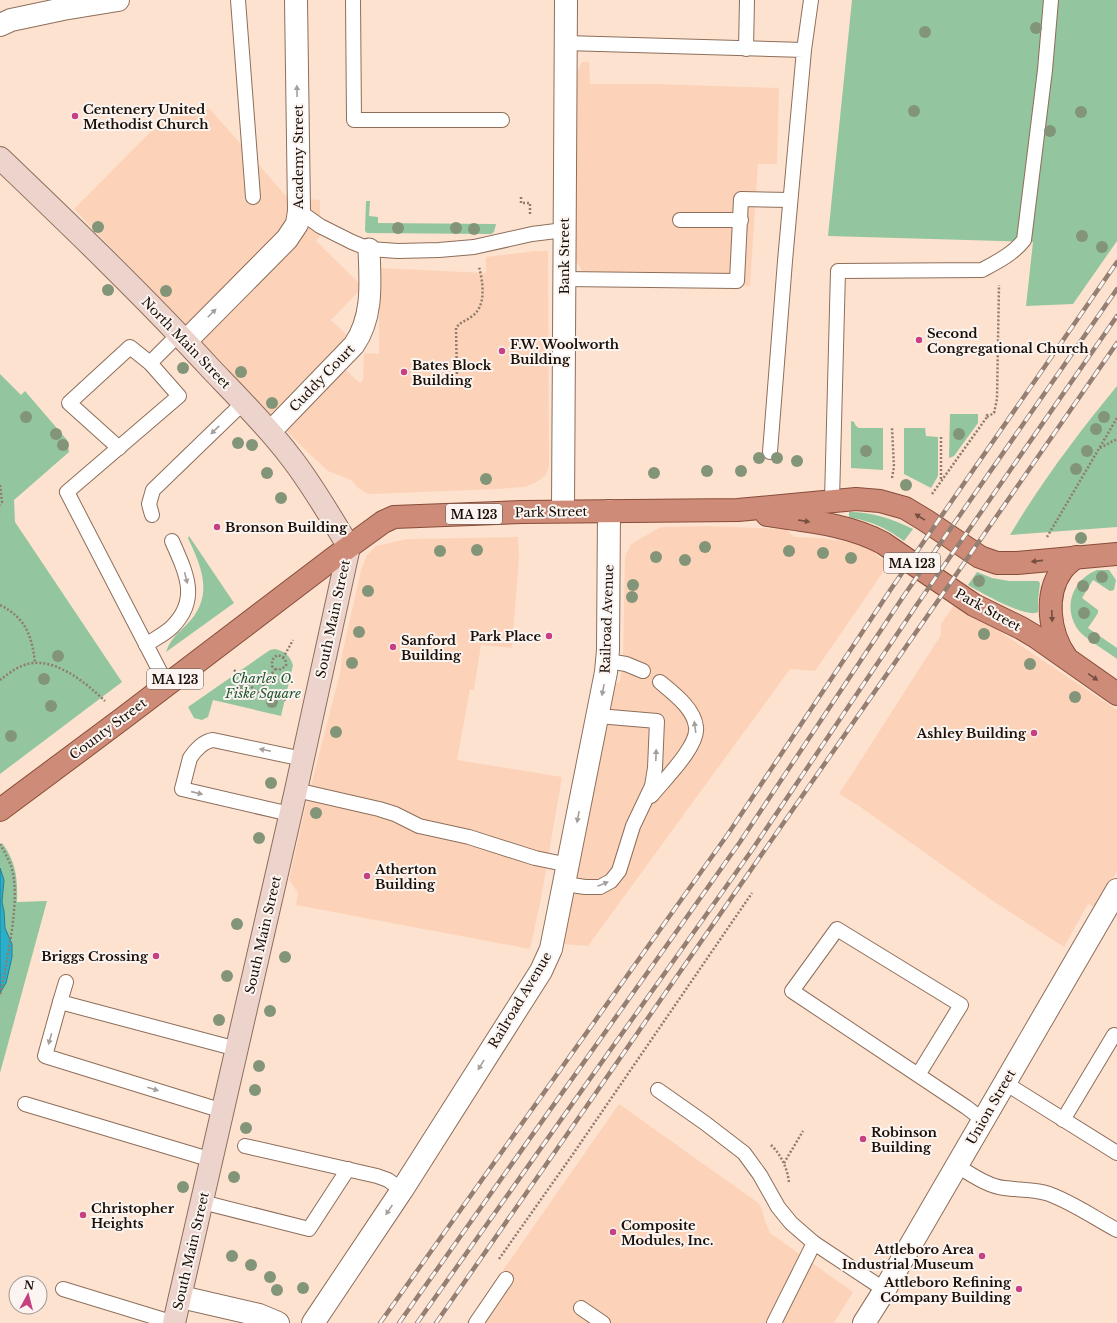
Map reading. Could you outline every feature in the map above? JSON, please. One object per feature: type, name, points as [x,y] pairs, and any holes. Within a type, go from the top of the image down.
[{"type":"highway","name":"Park Street","points":[[349,547],[383,522],[400,516],[563,511],[738,510],[832,500],[868,500],[880,501],[905,508],[988,561],[1017,563],[1117,554]]},
{"type":"highway","name":"Park Street","points":[[738,510],[839,527],[872,537],[974,605],[1031,634],[1117,694]]},
{"type":"highway","name":"County Street","points":[[0,810],[349,547]]},
{"type":"highway","points":[[1069,660],[1059,645],[1052,627],[1052,596],[1060,574],[1076,557]]},
{"type":"main road","name":"North Main Street","points":[[0,158],[182,337],[270,432],[304,476],[349,547]]},
{"type":"main road","name":"South Main Street","points":[[174,1323],[303,759],[349,547]]},
{"type":"street","points":[[0,25],[18,18],[118,0]]},
{"type":"street","name":"Academy Street","points":[[182,337],[202,323],[287,239],[297,224],[296,0]]},
{"type":"street","name":"Bank Street","points":[[563,511],[566,0]]},
{"type":"street","name":"Cuddy Court","points":[[270,432],[354,345],[360,336],[368,312],[370,287],[369,249]]},
{"type":"street","name":"Railroad Avenue","points":[[313,1323],[402,1190],[547,960],[555,937],[608,661],[609,511]]},
{"type":"street","name":"Union Street","points":[[864,1323],[1116,896]]},
{"type":"street","points":[[180,1297],[259,1315],[278,1323]]},
{"type":"lane","points":[[238,0],[254,197]]},
{"type":"lane","points":[[353,0],[354,120],[502,120]]},
{"type":"lane","points":[[746,49],[747,0]]},
{"type":"lane","points":[[770,452],[790,200],[804,50],[811,0]]},
{"type":"lane","points":[[832,500],[838,271],[982,270],[999,261],[1020,245],[1024,240],[1045,70],[1051,0]]},
{"type":"lane","points":[[565,43],[804,50]]},
{"type":"lane","points":[[564,279],[737,281],[741,199],[790,200]]},
{"type":"lane","points":[[298,211],[320,226],[369,249],[405,251],[474,247],[532,234],[564,230]]},
{"type":"lane","points":[[680,220],[741,220]]},
{"type":"lane","points":[[150,363],[182,337]]},
{"type":"lane","points":[[118,448],[69,403],[130,347],[150,363],[179,396],[67,492],[167,685]]},
{"type":"lane","points":[[152,515],[149,504],[153,490],[243,403]]},
{"type":"lane","points":[[146,645],[171,628],[185,611],[188,602],[189,592],[185,573],[172,541]]},
{"type":"lane","points":[[608,661],[626,664],[643,671]]},
{"type":"lane","points":[[644,804],[691,746],[696,734],[696,727],[690,712],[676,696],[660,682]]},
{"type":"lane","points":[[296,790],[383,810],[419,826],[469,837],[535,858],[593,888],[600,887],[612,881],[619,871],[633,826],[652,786],[655,768],[657,721],[598,716]]},
{"type":"lane","points":[[290,814],[182,789],[190,758],[193,753],[208,741],[214,740],[303,759]]},
{"type":"lane","points":[[918,1075],[961,1005],[837,929],[792,991],[918,1075],[966,1107],[983,1120]]},
{"type":"lane","points":[[66,982],[45,1056],[223,1111]]},
{"type":"lane","points":[[60,1002],[237,1049]]},
{"type":"lane","points":[[1064,1120],[1114,1035],[1117,1037]]},
{"type":"lane","points":[[1005,1083],[1117,1153]]},
{"type":"lane","points":[[658,1090],[744,1153],[760,1174],[778,1207],[814,1244],[884,1290]]},
{"type":"lane","points":[[25,1104],[212,1160]]},
{"type":"lane","points":[[245,1146],[383,1178],[402,1190]]},
{"type":"lane","points":[[957,1166],[976,1178],[995,1186],[1037,1190],[1048,1194],[1117,1230]]},
{"type":"lane","points":[[202,1202],[309,1229],[348,1169]]},
{"type":"lane","points":[[774,1323],[814,1244]]},
{"type":"lane","points":[[476,1323],[506,1279]]},
{"type":"lane","points":[[63,1289],[174,1323]]},
{"type":"lane","points":[[581,1308],[603,1323]]},
{"type":"path","points":[[521,197],[521,203],[530,203],[531,220]]},
{"type":"path","points":[[456,378],[456,328],[460,323],[473,316],[478,311],[482,296],[480,272],[474,247]]},
{"type":"path","points":[[932,494],[987,416],[994,413],[998,399],[999,261]]},
{"type":"path","points":[[1047,537],[1117,418]]},
{"type":"path","points":[[892,428],[894,467],[892,478]]},
{"type":"path","points":[[941,437],[941,481]]},
{"type":"path","points":[[1100,448],[1117,439]]},
{"type":"path","points":[[0,486],[2,502],[0,505]]},
{"type":"path","points":[[0,605],[9,609],[27,628],[33,646],[35,663]]},
{"type":"path","points":[[283,658],[293,640]]},
{"type":"path","points":[[278,655],[283,658],[286,666],[279,670],[275,668],[272,666],[272,660],[278,655]]},
{"type":"path","points":[[0,680],[25,664],[47,664],[73,674],[106,700]]},
{"type":"path","points":[[258,693],[275,668]]},
{"type":"path","points":[[234,670],[258,693],[287,700]]},
{"type":"path","points":[[0,844],[11,867],[14,883],[14,905],[0,996]]},
{"type":"path","points":[[497,1261],[573,1154],[752,893]]},
{"type":"path","points":[[784,1163],[803,1131]]},
{"type":"shaded area","points":[[582,62],[589,62],[590,84],[654,84],[779,88],[777,164],[758,164],[750,286],[597,284],[583,272],[574,259],[574,79]]},
{"type":"shaded area","points":[[210,109],[287,197],[320,200],[320,236],[316,241],[363,287],[331,320],[348,336],[283,402],[296,415],[343,367],[360,383],[363,380],[364,353],[379,354],[379,268],[486,273],[486,257],[548,251],[549,467],[545,476],[535,483],[524,487],[372,494],[366,493],[358,488],[351,480],[328,471],[296,441],[74,209],[164,118]]},
{"type":"shaded area","points":[[708,526],[786,529],[794,537],[844,541],[871,549],[888,565],[815,671],[790,669],[588,946],[563,944],[611,685],[620,682],[623,660],[625,556],[631,544],[661,527]]},
{"type":"shaded area","points":[[518,537],[519,557],[512,648],[481,645],[474,690],[470,689],[457,760],[562,777],[541,899],[530,949],[296,905],[298,893],[289,880],[305,809],[341,669],[342,655],[361,570],[367,555],[376,546],[407,539]]},
{"type":"shaded area","points":[[956,602],[1117,710],[1117,871],[1096,908],[1088,904],[1064,947],[993,901],[859,806],[839,794],[941,635],[941,624]]},
{"type":"shaded area","name":"Composite Modules, Inc.","points":[[619,1104],[757,1202],[761,1207],[770,1233],[853,1292],[834,1323],[466,1323]]},
{"type":"green space","points":[[852,0],[1117,0],[1117,241],[1073,304],[1026,306],[1033,242],[828,236]]},
{"type":"green space","points":[[366,201],[370,201],[369,216],[378,217],[378,223],[496,224],[494,232],[491,234],[367,233],[365,231]]},
{"type":"green space","points":[[0,374],[21,395],[25,391],[67,440],[69,452],[14,500],[15,522],[122,682],[0,774]]},
{"type":"green space","points":[[1117,386],[1117,527],[1010,535],[1060,459]]},
{"type":"green space","points":[[950,414],[978,414],[978,423],[954,456],[949,458]]},
{"type":"green space","points":[[851,421],[854,422],[859,428],[883,428],[883,470],[851,468]]},
{"type":"green space","points":[[904,428],[925,428],[926,436],[938,437],[938,476],[931,488],[904,474]]},
{"type":"green space","points":[[849,512],[866,513],[882,517],[913,529],[904,541],[891,532],[878,526],[849,517]]},
{"type":"green space","points":[[189,536],[234,603],[166,652],[173,638],[190,621],[202,601],[203,580],[201,569],[188,538]]},
{"type":"green space","points":[[1097,570],[1109,570],[1116,580],[1114,590],[1110,591],[1093,580],[1082,598],[1098,610],[1098,613],[1088,628],[1117,648],[1117,659],[1079,631],[1071,613],[1072,596],[1076,588],[1088,575]]},
{"type":"green space","points":[[977,572],[992,578],[1009,581],[1038,581],[1040,583],[1038,612],[1024,612],[968,585]]},
{"type":"green space","name":"Charles O. Fiske Square","points":[[275,649],[287,654],[293,665],[281,716],[213,700],[208,717],[202,720],[194,718],[188,707],[270,650]]},
{"type":"green space","points":[[2,843],[7,850],[15,871],[17,902],[47,901],[0,1073],[0,955],[4,911],[2,902],[4,880],[0,868],[0,845]]},
{"type":"water","points":[[0,868],[4,880],[2,902],[5,928],[12,944],[12,957],[6,983],[0,993]]},
{"type":"railway","points":[[380,1323],[728,834],[891,589],[1117,262]]},
{"type":"railway","points":[[399,1323],[740,842],[903,597],[1117,289]]},
{"type":"railway","points":[[417,1323],[752,850],[916,606],[1117,316]]},
{"type":"railway","points":[[436,1323],[1117,343]]},
{"type":"place","name":"Centenery United Methodist Church","points":[[75,116]]},
{"type":"place","name":"Second Congregational Church","points":[[919,340]]},
{"type":"place","name":"F.W. Woolworth Building","points":[[502,351]]},
{"type":"place","name":"Bates Block Building","points":[[404,372]]},
{"type":"place","name":"Bronson Building","points":[[217,527]]},
{"type":"place","name":"Park Place","points":[[549,636]]},
{"type":"place","name":"Sanford Building","points":[[393,647]]},
{"type":"place","name":"Ashley Building","points":[[1034,733]]},
{"type":"place","name":"Atherton Building","points":[[367,876]]},
{"type":"place","name":"Briggs Crossing","points":[[156,956]]},
{"type":"place","name":"Robinson Building","points":[[863,1139]]},
{"type":"place","name":"Christopher Heights","points":[[83,1215]]},
{"type":"place","name":"Composite Modules, Inc.","points":[[613,1232]]},
{"type":"place","name":"Attleboro Area Industrial Museum","points":[[982,1256]]},
{"type":"place","name":"Attleboro Refining Company Building","points":[[1019,1289]]}]
